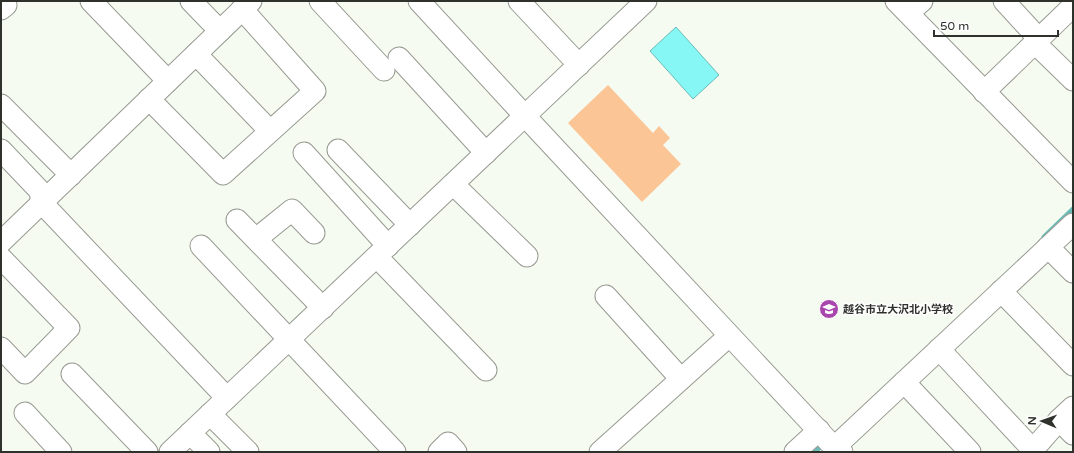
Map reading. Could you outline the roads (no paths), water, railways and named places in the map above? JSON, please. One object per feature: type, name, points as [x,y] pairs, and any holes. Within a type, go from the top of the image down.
[{"type":"street","points":[[1,9],[6,5],[2,1]]},
{"type":"street","points":[[91,1],[168,81]]},
{"type":"street","points":[[191,1],[220,31]]},
{"type":"street","points":[[320,1],[392,64],[486,153]]},
{"type":"street","points":[[419,1],[729,336],[830,443],[840,448],[904,382],[1073,224]]},
{"type":"street","points":[[519,1],[579,65]]},
{"type":"street","points":[[1004,1],[1037,41],[1073,80]]},
{"type":"street","points":[[984,92],[1073,6],[1068,1]]},
{"type":"street","points":[[170,452],[579,65],[643,2]]},
{"type":"street","points":[[1,242],[42,203],[149,99],[247,5],[315,91],[223,174],[149,99]]},
{"type":"street","points":[[908,5],[984,92],[1073,182]]},
{"type":"street","points":[[196,54],[270,131]]},
{"type":"street","points":[[1,105],[71,175]]},
{"type":"street","points":[[1,150],[40,191],[42,203],[227,398]]},
{"type":"street","points":[[338,150],[410,225]]},
{"type":"street","points":[[304,153],[382,251],[486,370]]},
{"type":"street","points":[[453,184],[527,256]]},
{"type":"street","points":[[256,239],[292,210],[314,233]]},
{"type":"street","points":[[237,220],[323,308]]},
{"type":"street","points":[[201,246],[395,452]]},
{"type":"street","points":[[1048,247],[1073,272]]},
{"type":"street","points":[[1,258],[69,328],[25,373],[1,348]]},
{"type":"street","points":[[1001,291],[1073,365]]},
{"type":"street","points":[[606,296],[681,379]]},
{"type":"street","points":[[600,452],[729,336]]},
{"type":"street","points":[[939,349],[1032,451],[1068,420]]},
{"type":"street","points":[[72,374],[147,452]]},
{"type":"street","points":[[904,382],[970,452]]},
{"type":"street","points":[[25,413],[62,452]]},
{"type":"street","points":[[210,414],[248,452]]},
{"type":"street","points":[[795,452],[818,430]]},
{"type":"street","points":[[190,433],[209,452]]},
{"type":"street","points":[[439,452],[448,443],[456,452]]},
{"type":"water","points":[[676,27],[719,75],[693,99],[650,51]]},
{"type":"waterway","points":[[1044,237],[1073,209]]},
{"type":"waterway","points":[[815,452],[824,443]]},
{"type":"place","name":"越谷市立大沢北小学校","points":[[829,309]]}]
